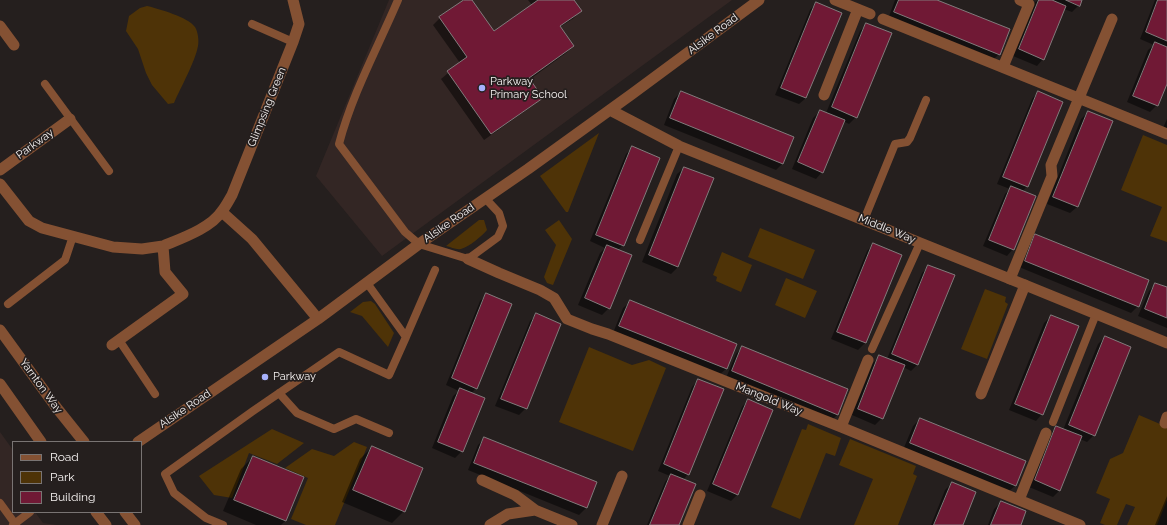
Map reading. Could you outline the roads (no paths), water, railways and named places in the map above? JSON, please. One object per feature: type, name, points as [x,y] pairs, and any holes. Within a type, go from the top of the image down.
[{"type":"street","name":"Glimpsing Green","points":[[222,212],[232,195],[294,42],[299,24],[293,0]]},
{"type":"street","name":"Alsike Road","points":[[139,441],[318,319],[419,244],[610,110],[759,0]]},
{"type":"street","points":[[835,0],[870,14]]},
{"type":"street","points":[[1003,67],[1027,1]]},
{"type":"street","points":[[824,95],[858,9]]},
{"type":"street","points":[[882,19],[1167,134]]},
{"type":"street","points":[[1010,278],[1052,176],[1051,165],[1112,19]]},
{"type":"street","points":[[0,26],[14,45]]},
{"type":"street","name":"Middle Way","points":[[610,110],[679,146],[1010,278],[1167,343]]},
{"type":"street","name":"Parkway","points":[[0,170],[70,119]]},
{"type":"street","points":[[0,184],[29,222],[42,228],[113,247],[142,249],[163,246],[195,232],[222,212],[252,238],[318,319]]},
{"type":"street","points":[[116,342],[183,294],[165,272],[163,246]]},
{"type":"street","name":"Mangold Way","points":[[468,259],[540,290],[554,298],[567,318],[841,427],[1080,525]]},
{"type":"street","points":[[982,394],[1025,285]]},
{"type":"street","name":"Yarnton Way","points":[[0,330],[56,407],[83,441]]},
{"type":"street","points":[[841,427],[868,360]]},
{"type":"street","points":[[0,384],[40,441]]},
{"type":"street","points":[[1019,500],[1046,433]]},
{"type":"street","points":[[602,525],[622,476]]},
{"type":"street","points":[[482,480],[515,494],[535,510],[572,525]]},
{"type":"street","points":[[688,525],[700,495]]},
{"type":"street","points":[[490,525],[508,514],[535,510]]},
{"type":"street","points":[[97,513],[106,525]]},
{"type":"street","points":[[126,513],[135,525]]},
{"type":"lane","points":[[398,0],[344,123],[339,144],[405,232],[419,244],[468,259],[498,238],[503,226],[498,213],[485,198]]},
{"type":"lane","points":[[252,24],[294,42]]},
{"type":"lane","points":[[44,84],[109,171]]},
{"type":"lane","points":[[864,220],[895,144],[907,142],[910,138],[926,100]]},
{"type":"lane","points":[[640,240],[679,146]]},
{"type":"lane","points":[[8,304],[65,260],[73,236]]},
{"type":"lane","points":[[872,349],[920,242]]},
{"type":"lane","points":[[223,525],[206,518],[174,493],[165,474],[278,393],[339,352],[389,375],[435,270]]},
{"type":"lane","points":[[367,283],[406,337]]},
{"type":"lane","points":[[1052,422],[1096,314]]},
{"type":"lane","points":[[116,342],[155,394]]},
{"type":"lane","points":[[278,393],[297,413],[334,429],[356,419],[389,433]]},
{"type":"lane","points":[[0,503],[14,525],[29,513]]},
{"type":"place","name":"Parkway Primary School","points":[[482,88]]},
{"type":"place","name":"Parkway","points":[[265,377]]}]
